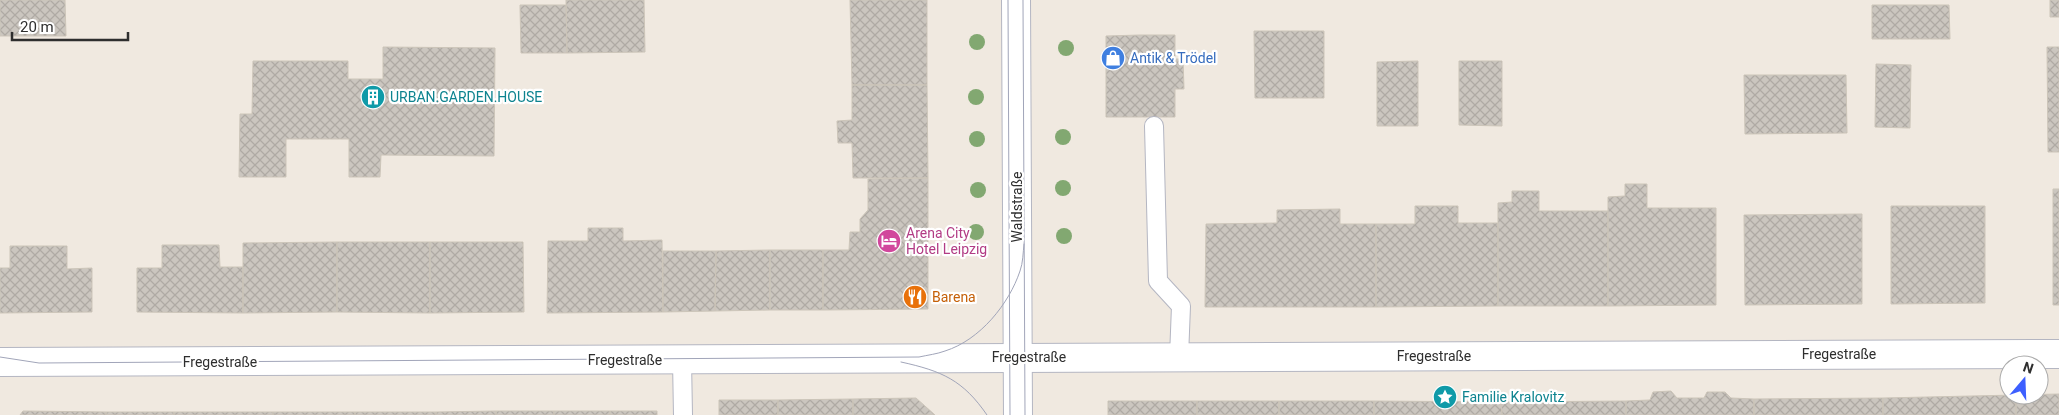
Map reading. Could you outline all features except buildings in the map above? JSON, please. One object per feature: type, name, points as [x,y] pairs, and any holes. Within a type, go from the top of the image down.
[{"type":"street","name":"Waldstraße","points":[[1016,0],[1018,415]]},
{"type":"street","name":"Fregestraße","points":[[0,362],[2059,354]]},
{"type":"lane","points":[[1154,126],[1158,281],[1181,306],[1179,356]]},
{"type":"lane","points":[[682,360],[683,415]]},
{"type":"tram line","points":[[1008,0],[1010,415]]},
{"type":"tram line","points":[[1023,0],[1025,415]]},
{"type":"tram line","points":[[0,357],[39,363],[919,357],[958,346],[981,330],[992,319],[1009,296],[1015,283],[1022,265],[1024,244]]},
{"type":"tram line","points":[[901,362],[940,373],[960,385],[987,415]]},
{"type":"place","name":"Antik & Trödel","points":[[1113,58]]},
{"type":"place","name":"URBAN.GARDEN.HOUSE","points":[[373,97]]},
{"type":"place","name":"Arena City Hotel Leipzig","points":[[889,241]]},
{"type":"place","name":"Barena","points":[[915,297]]},
{"type":"place","name":"Familie Kralovitz","points":[[1445,397]]}]
